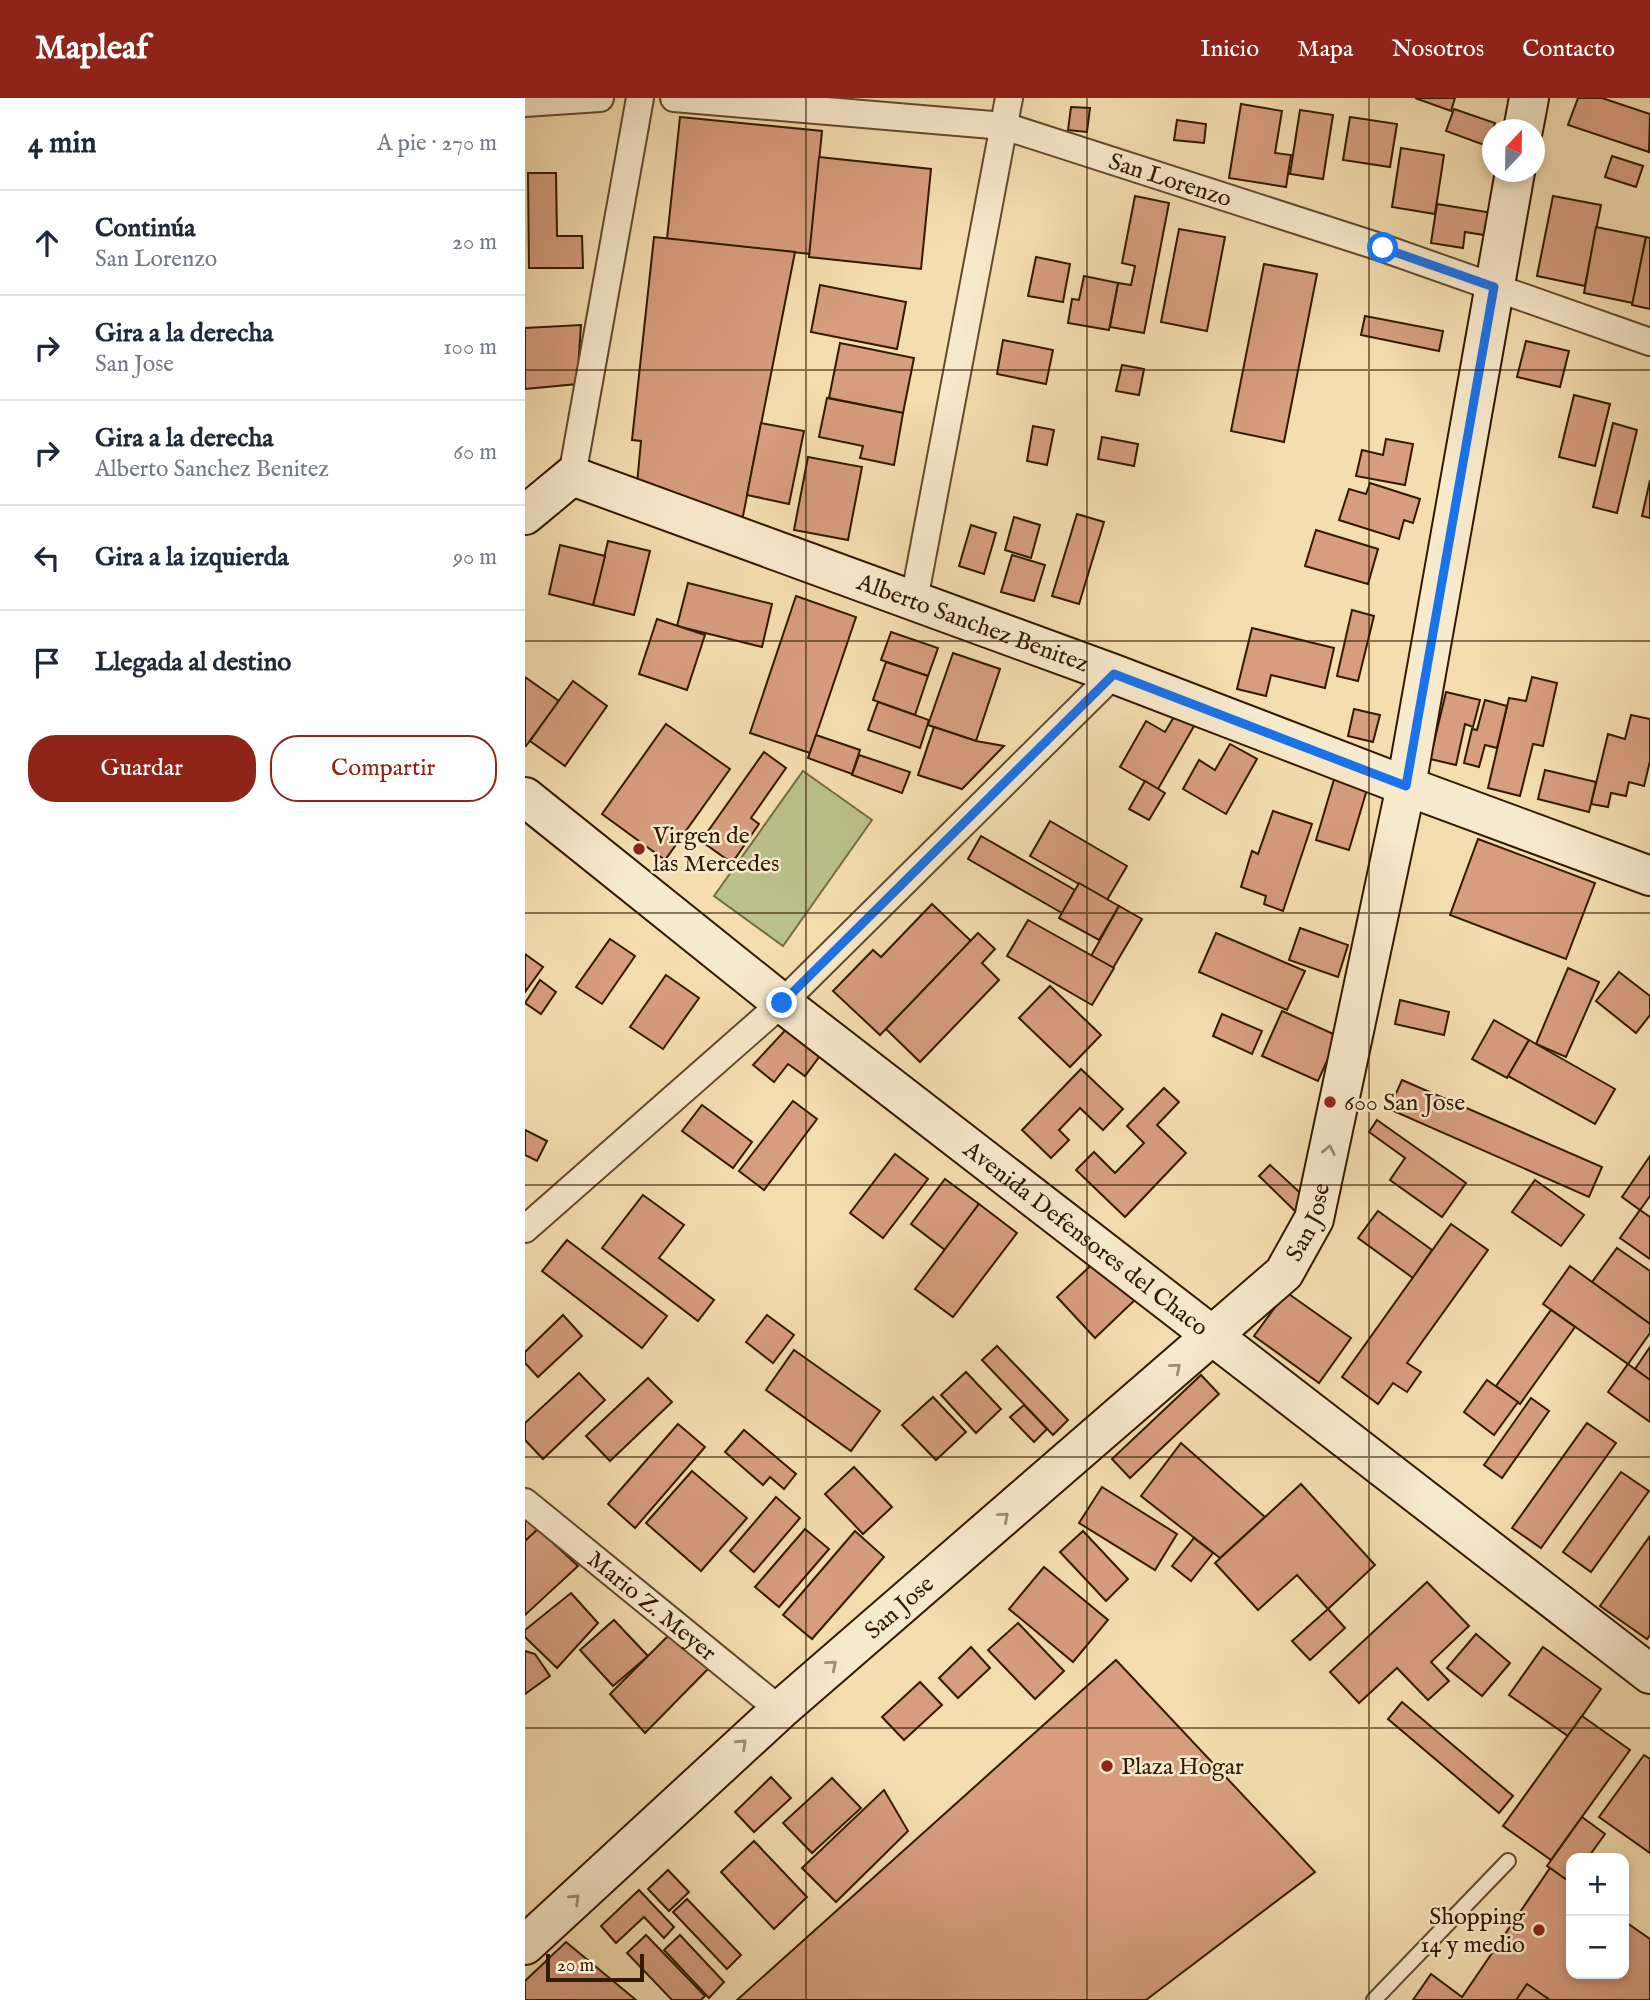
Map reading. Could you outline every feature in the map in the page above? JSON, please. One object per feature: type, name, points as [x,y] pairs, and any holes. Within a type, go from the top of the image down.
[{"type":"street","points":[[525,103],[600,98]]},
{"type":"street","points":[[525,515],[572,476],[640,98]]},
{"type":"street","name":"San Lorenzo","points":[[674,98],[1004,126],[1370,244],[1650,342]]},
{"type":"street","points":[[914,600],[1009,98]]},
{"type":"street","points":[[1525,119],[1529,98]]},
{"type":"street","name":"San Jose","points":[[525,1945],[780,1710],[1284,1273],[1314,1219],[1406,786],[1513,182]]},
{"type":"street","name":"Alberto Sanchez Benitez","points":[[572,476],[1114,674],[1650,876]]},
{"type":"street","points":[[525,1229],[782,1003],[1114,674]]},
{"type":"street","name":"Avenida Defensores del Chaco","points":[[525,797],[782,1003],[1650,1674]]},
{"type":"street","name":"Mario Z. Meyer","points":[[525,1502],[780,1710]]},
{"type":"lane","points":[[1374,2000],[1508,1861]]},
{"type":"green space","points":[[803,771],[872,820],[783,946],[714,896]]},
{"type":"building","points":[[1415,98],[1455,98],[1451,111]]},
{"type":"building","points":[[1578,98],[1602,98],[1650,114],[1649,152],[1568,125]]},
{"type":"building","points":[[1241,104],[1282,111],[1275,153],[1291,155],[1286,187],[1229,178]]},
{"type":"building","points":[[1071,107],[1090,108],[1087,132],[1068,130]]},
{"type":"building","points":[[1454,109],[1483,119],[1482,144],[1446,131]]},
{"type":"building","points":[[1300,110],[1333,115],[1323,179],[1290,174]]},
{"type":"building","points":[[680,117],[822,131],[810,254],[667,239]]},
{"type":"building","points":[[1350,117],[1397,124],[1390,167],[1343,160]]},
{"type":"building","points":[[1177,120],[1206,124],[1204,143],[1174,140]]},
{"type":"building","points":[[1401,148],[1444,155],[1435,214],[1392,207]]},
{"type":"building","points":[[1612,156],[1643,166],[1636,187],[1605,177]]},
{"type":"building","points":[[819,157],[931,169],[921,269],[809,257]]},
{"type":"building","points":[[528,173],[556,173],[557,236],[582,236],[583,268],[529,268]]},
{"type":"building","points":[[1135,196],[1169,203],[1144,333],[1110,327],[1118,283],[1131,285],[1135,266],[1122,263]]},
{"type":"building","points":[[1553,196],[1601,205],[1585,286],[1537,276]]},
{"type":"building","points":[[1437,204],[1493,213],[1490,236],[1465,232],[1463,248],[1431,243]]},
{"type":"building","points":[[1596,227],[1646,237],[1633,303],[1584,293]]},
{"type":"building","points":[[1179,229],[1225,237],[1207,331],[1161,322]]},
{"type":"building","points":[[654,237],[795,252],[742,521],[636,495],[641,441],[632,440]]},
{"type":"building","points":[[1646,237],[1650,238],[1650,309],[1632,305]]},
{"type":"building","points":[[1036,257],[1070,264],[1063,302],[1028,296]]},
{"type":"building","points":[[1264,264],[1317,274],[1284,442],[1231,431]]},
{"type":"building","points":[[1084,276],[1118,283],[1109,330],[1068,323],[1072,299],[1079,300]]},
{"type":"building","points":[[820,285],[906,302],[897,349],[811,332]]},
{"type":"building","points":[[1365,316],[1443,331],[1439,351],[1361,335]]},
{"type":"building","points":[[581,325],[577,384],[525,389],[525,328]]},
{"type":"building","points":[[1003,340],[1053,350],[1046,384],[997,374]]},
{"type":"building","points":[[1526,341],[1569,351],[1560,387],[1517,377]]},
{"type":"building","points":[[840,343],[914,358],[903,413],[829,398]]},
{"type":"building","points":[[1122,365],[1144,369],[1139,395],[1116,391]]},
{"type":"building","points":[[1574,395],[1610,404],[1595,466],[1559,457]]},
{"type":"building","points":[[827,398],[903,413],[894,465],[860,458],[863,446],[819,437]]},
{"type":"building","points":[[761,423],[804,431],[789,504],[747,495]]},
{"type":"building","points":[[1613,423],[1637,430],[1617,513],[1593,507]]},
{"type":"building","points":[[1033,426],[1054,430],[1047,465],[1027,461]]},
{"type":"building","points":[[1102,437],[1138,444],[1134,466],[1098,459]]},
{"type":"building","points":[[1386,439],[1413,444],[1405,485],[1356,476],[1362,450],[1383,455]]},
{"type":"building","points":[[808,457],[862,467],[848,540],[794,530]]},
{"type":"building","points":[[1650,480],[1650,518],[1642,516]]},
{"type":"building","points":[[1370,483],[1420,499],[1413,523],[1404,520],[1399,539],[1339,520],[1349,489],[1366,494]]},
{"type":"building","points":[[1077,514],[1104,522],[1079,604],[1052,596]]},
{"type":"building","points":[[1014,517],[1040,525],[1031,558],[1005,550]]},
{"type":"building","points":[[971,525],[996,533],[984,574],[959,566]]},
{"type":"building","points":[[1316,530],[1378,549],[1368,584],[1305,566]]},
{"type":"building","points":[[608,541],[650,551],[634,615],[593,605]]},
{"type":"building","points":[[560,545],[605,556],[593,605],[549,594]]},
{"type":"building","points":[[1012,555],[1045,565],[1034,601],[1001,592]]},
{"type":"building","points":[[688,583],[772,604],[762,647],[677,626]]},
{"type":"building","points":[[796,596],[856,617],[810,753],[750,733]]},
{"type":"building","points":[[1352,610],[1374,616],[1358,681],[1337,676]]},
{"type":"building","points":[[657,619],[705,635],[687,690],[639,674]]},
{"type":"building","points":[[1252,628],[1334,648],[1325,688],[1271,675],[1266,696],[1237,689]]},
{"type":"building","points":[[891,632],[938,648],[928,676],[881,660]]},
{"type":"building","points":[[953,653],[1000,669],[976,741],[928,725]]},
{"type":"building","points":[[886,662],[928,676],[915,715],[873,700]]},
{"type":"building","points":[[525,677],[559,701],[526,746],[525,745]]},
{"type":"building","points":[[1532,677],[1557,683],[1543,746],[1533,744],[1520,796],[1488,788],[1509,698],[1526,701]]},
{"type":"building","points":[[573,681],[607,706],[565,766],[530,741]]},
{"type":"building","points":[[1446,692],[1480,700],[1473,727],[1465,724],[1456,765],[1430,759]]},
{"type":"building","points":[[1485,700],[1507,706],[1497,748],[1485,745],[1479,767],[1464,763],[1472,729],[1477,730]]},
{"type":"building","points":[[878,702],[929,720],[920,748],[868,730]]},
{"type":"building","points":[[1354,709],[1380,715],[1373,742],[1348,736]]},
{"type":"building","points":[[1175,715],[1194,726],[1158,789],[1120,767],[1146,721],[1165,732]]},
{"type":"building","points":[[1631,715],[1650,719],[1650,761],[1644,786],[1629,782],[1626,796],[1611,793],[1608,807],[1591,804],[1608,734],[1625,739]]},
{"type":"building","points":[[666,724],[730,769],[665,860],[602,814]]},
{"type":"building","points":[[934,727],[976,741],[1004,746],[962,789],[918,775]]},
{"type":"building","points":[[816,735],[860,750],[852,774],[808,758]]},
{"type":"building","points":[[1230,744],[1257,759],[1226,814],[1183,789],[1199,760],[1215,770]]},
{"type":"building","points":[[764,752],[786,768],[751,818],[759,824],[732,863],[701,841]]},
{"type":"building","points":[[859,755],[910,772],[902,793],[852,775]]},
{"type":"building","points":[[1545,770],[1596,782],[1589,812],[1538,799]]},
{"type":"building","points":[[1335,776],[1368,786],[1349,850],[1316,840]]},
{"type":"building","points":[[1145,781],[1165,793],[1149,820],[1129,809]]},
{"type":"building","points":[[1273,811],[1312,824],[1283,911],[1264,904],[1266,896],[1241,887],[1252,851],[1258,854]]},
{"type":"building","points":[[1050,821],[1127,866],[1107,900],[1030,856]]},
{"type":"building","points":[[981,836],[1075,890],[1062,913],[968,859]]},
{"type":"building","points":[[1478,839],[1595,883],[1566,959],[1450,915]]},
{"type":"building","points":[[1079,883],[1119,906],[1099,940],[1059,918]]},
{"type":"building","points":[[932,904],[971,941],[880,1035],[833,991],[873,950],[881,957]]},
{"type":"building","points":[[1119,906],[1142,919],[1113,968],[1091,956]]},
{"type":"building","points":[[1028,920],[1114,968],[1092,1005],[1007,956]]},
{"type":"building","points":[[1300,928],[1348,945],[1338,977],[1289,960]]},
{"type":"building","points":[[978,933],[995,949],[982,963],[999,980],[920,1062],[886,1029]]},
{"type":"building","points":[[1216,933],[1305,971],[1287,1010],[1199,972]]},
{"type":"building","points":[[610,939],[635,956],[602,1004],[576,987]]},
{"type":"building","points":[[525,954],[543,967],[525,992]]},
{"type":"building","points":[[1568,968],[1599,982],[1566,1057],[1536,1044]]},
{"type":"building","points":[[1619,972],[1650,996],[1650,1015],[1636,1033],[1596,1001]]},
{"type":"building","points":[[666,975],[699,998],[663,1049],[630,1027]]},
{"type":"building","points":[[540,980],[556,992],[541,1014],[525,1003]]},
{"type":"building","points":[[1050,986],[1101,1035],[1070,1067],[1019,1018]]},
{"type":"building","points":[[1400,1000],[1449,1012],[1444,1035],[1395,1024]]},
{"type":"building","points":[[1282,1011],[1338,1036],[1318,1081],[1262,1056]]},
{"type":"building","points":[[1222,1014],[1262,1031],[1252,1054],[1213,1036]]},
{"type":"building","points":[[1494,1020],[1529,1040],[1507,1078],[1472,1059]]},
{"type":"building","points":[[791,1024],[825,1049],[805,1076],[788,1064],[774,1082],[753,1065]]},
{"type":"building","points":[[1529,1040],[1615,1089],[1595,1124],[1508,1076]]},
{"type":"building","points":[[1081,1069],[1123,1109],[1103,1130],[1080,1108],[1059,1130],[1069,1140],[1051,1158],[1022,1130]]},
{"type":"building","points":[[1402,1080],[1602,1167],[1589,1197],[1389,1109]]},
{"type":"building","points":[[1164,1088],[1179,1102],[1157,1125],[1186,1153],[1125,1217],[1076,1170],[1094,1152],[1115,1173],[1144,1143],[1127,1126]]},
{"type":"building","points":[[793,1101],[817,1119],[764,1190],[739,1171]]},
{"type":"building","points":[[702,1105],[752,1142],[733,1168],[682,1131]]},
{"type":"building","points":[[1377,1120],[1466,1183],[1442,1217],[1390,1180],[1405,1158],[1369,1132]]},
{"type":"building","points":[[525,1130],[547,1141],[537,1161],[525,1155]]},
{"type":"building","points":[[895,1154],[928,1179],[883,1238],[850,1213]]},
{"type":"building","points":[[1650,1156],[1650,1196],[1640,1210],[1622,1197]]},
{"type":"building","points":[[1270,1165],[1309,1201],[1297,1213],[1259,1176]]},
{"type":"building","points":[[945,1179],[979,1204],[945,1250],[911,1224]]},
{"type":"building","points":[[1535,1180],[1584,1215],[1561,1246],[1512,1212]]},
{"type":"building","points":[[643,1195],[684,1225],[659,1258],[714,1300],[698,1321],[602,1248]]},
{"type":"building","points":[[979,1204],[1017,1233],[953,1317],[915,1289]]},
{"type":"building","points":[[1640,1210],[1650,1217],[1650,1259],[1620,1238]]},
{"type":"building","points":[[1378,1211],[1432,1250],[1413,1278],[1358,1238]]},
{"type":"building","points":[[1451,1224],[1488,1250],[1407,1363],[1421,1372],[1407,1392],[1393,1383],[1378,1404],[1342,1377]]},
{"type":"building","points":[[567,1240],[667,1316],[642,1348],[542,1271]]},
{"type":"building","points":[[1617,1248],[1650,1271],[1650,1324],[1592,1282]]},
{"type":"building","points":[[1100,1257],[1138,1297],[1095,1338],[1057,1297]]},
{"type":"building","points":[[1570,1266],[1650,1324],[1650,1333],[1628,1364],[1543,1304]]},
{"type":"building","points":[[1286,1292],[1351,1338],[1319,1383],[1254,1336]]},
{"type":"building","points":[[1551,1310],[1575,1327],[1520,1404],[1496,1386]]},
{"type":"building","points":[[563,1315],[582,1336],[538,1377],[525,1363],[525,1352]]},
{"type":"building","points":[[767,1315],[794,1335],[773,1363],[746,1342]]},
{"type":"building","points":[[997,1346],[1068,1420],[1053,1435],[982,1360]]},
{"type":"building","points":[[1650,1347],[1650,1380],[1635,1369]]},
{"type":"building","points":[[794,1350],[880,1411],[851,1451],[766,1390]]},
{"type":"building","points":[[1628,1364],[1650,1380],[1650,1422],[1608,1392]]},
{"type":"building","points":[[966,1372],[1001,1409],[976,1433],[941,1395]]},
{"type":"building","points":[[579,1373],[605,1400],[543,1459],[525,1440],[525,1423]]},
{"type":"building","points":[[1201,1375],[1219,1394],[1130,1478],[1112,1459]]},
{"type":"building","points":[[648,1378],[672,1402],[610,1461],[586,1436]]},
{"type":"building","points":[[1487,1380],[1518,1402],[1494,1435],[1464,1412]]},
{"type":"building","points":[[933,1397],[966,1432],[936,1460],[902,1425]]},
{"type":"building","points":[[1531,1398],[1549,1411],[1502,1478],[1484,1465]]},
{"type":"building","points":[[1024,1405],[1047,1429],[1034,1442],[1010,1417]]},
{"type":"building","points":[[1587,1423],[1616,1443],[1541,1548],[1512,1528]]},
{"type":"building","points":[[678,1424],[705,1447],[635,1528],[608,1504]]},
{"type":"building","points":[[744,1430],[796,1474],[784,1489],[770,1477],[763,1485],[725,1452]]},
{"type":"building","points":[[1181,1443],[1265,1517],[1220,1558],[1141,1496]]},
{"type":"building","points":[[854,1467],[892,1507],[863,1534],[825,1494]]},
{"type":"building","points":[[692,1471],[747,1518],[701,1571],[646,1523]]},
{"type":"building","points":[[1621,1472],[1649,1491],[1591,1572],[1563,1552]]},
{"type":"building","points":[[1301,1484],[1375,1565],[1328,1609],[1297,1575],[1258,1610],[1215,1563]]},
{"type":"building","points":[[1102,1487],[1177,1534],[1155,1570],[1079,1523]]},
{"type":"building","points":[[776,1497],[800,1518],[754,1572],[730,1551]]},
{"type":"building","points":[[525,1515],[538,1529],[525,1541]]},
{"type":"building","points":[[538,1529],[578,1566],[525,1615],[525,1541]]},
{"type":"building","points":[[805,1529],[829,1549],[779,1607],[755,1587]]},
{"type":"building","points":[[855,1531],[884,1557],[812,1639],[783,1615]]},
{"type":"building","points":[[1083,1531],[1128,1579],[1106,1601],[1060,1552]]},
{"type":"building","points":[[1650,1536],[1650,1635],[1647,1639],[1600,1606]]},
{"type":"building","points":[[1194,1538],[1213,1553],[1191,1581],[1172,1566]]},
{"type":"building","points":[[1044,1567],[1108,1620],[1073,1662],[1009,1609]]},
{"type":"building","points":[[1427,1582],[1469,1626],[1431,1662],[1449,1681],[1428,1700],[1397,1668],[1359,1703],[1330,1672]]},
{"type":"building","points":[[571,1593],[598,1623],[557,1668],[525,1637],[525,1630]]},
{"type":"building","points":[[1328,1609],[1345,1628],[1310,1660],[1292,1641]]},
{"type":"building","points":[[614,1620],[648,1656],[613,1686],[580,1650]]},
{"type":"building","points":[[1018,1623],[1064,1671],[1035,1699],[988,1650]]},
{"type":"building","points":[[673,1631],[709,1668],[645,1733],[610,1694]]},
{"type":"building","points":[[1476,1634],[1510,1663],[1482,1696],[1447,1668]]},
{"type":"building","points":[[971,1647],[990,1668],[958,1698],[939,1678]]},
{"type":"building","points":[[1543,1647],[1601,1689],[1568,1736],[1509,1695]]},
{"type":"building","points":[[525,1651],[535,1654],[550,1676],[525,1694]]},
{"type":"building","name":"Plaza Hogar","points":[[1116,1660],[1315,1872],[1146,2000],[737,2000]]},
{"type":"building","points":[[920,1682],[942,1705],[904,1740],[882,1717]]},
{"type":"building","points":[[1402,1702],[1513,1796],[1499,1813],[1388,1719]]},
{"type":"building","points":[[1582,1716],[1630,1750],[1551,1860],[1503,1826]]},
{"type":"building","points":[[1644,1755],[1650,1759],[1650,1853],[1599,1817]]},
{"type":"building","points":[[771,1777],[791,1798],[754,1832],[735,1812]]},
{"type":"building","points":[[832,1778],[861,1808],[812,1853],[783,1823]]},
{"type":"building","points":[[884,1790],[908,1831],[836,1902],[802,1868]]},
{"type":"building","points":[[1582,1817],[1605,1834],[1591,1853],[1566,1853],[1566,1879],[1547,1866]]},
{"type":"building","points":[[754,1841],[807,1897],[774,1929],[721,1872]]},
{"type":"building","name":"Shopping 14 y medio","points":[[1550,1868],[1566,1879],[1566,1979],[1629,1979],[1629,1924],[1650,1939],[1650,2000],[1413,2000],[1431,1974],[1462,1997]]},
{"type":"building","points":[[668,1870],[689,1892],[669,1911],[648,1889]]},
{"type":"building","points":[[639,1890],[674,1927],[664,1938],[644,1917],[616,1943],[601,1926]]},
{"type":"building","points":[[687,1899],[741,1955],[727,1969],[673,1912]]},
{"type":"building","points":[[646,1935],[705,1996],[701,2000],[672,2000],[627,1953]]},
{"type":"building","points":[[680,1935],[724,1982],[709,1998],[664,1950]]},
{"type":"building","points":[[566,1942],[636,2000],[525,2000],[525,1981]]},
{"type":"building","points":[[1527,1984],[1550,2000],[1516,2000]]},
{"type":"place","name":"Virgen de las Mercedes","points":[[639,849]]},
{"type":"place","name":"600 San Jose","points":[[1330,1102]]},
{"type":"place","name":"Plaza Hogar","points":[[1107,1766]]},
{"type":"place","name":"Shopping 14 y medio","points":[[1539,1930]]},
{"type":"route","points":[[782,1003],[1114,674],[1406,786],[1494,287],[1383,248]]}]
